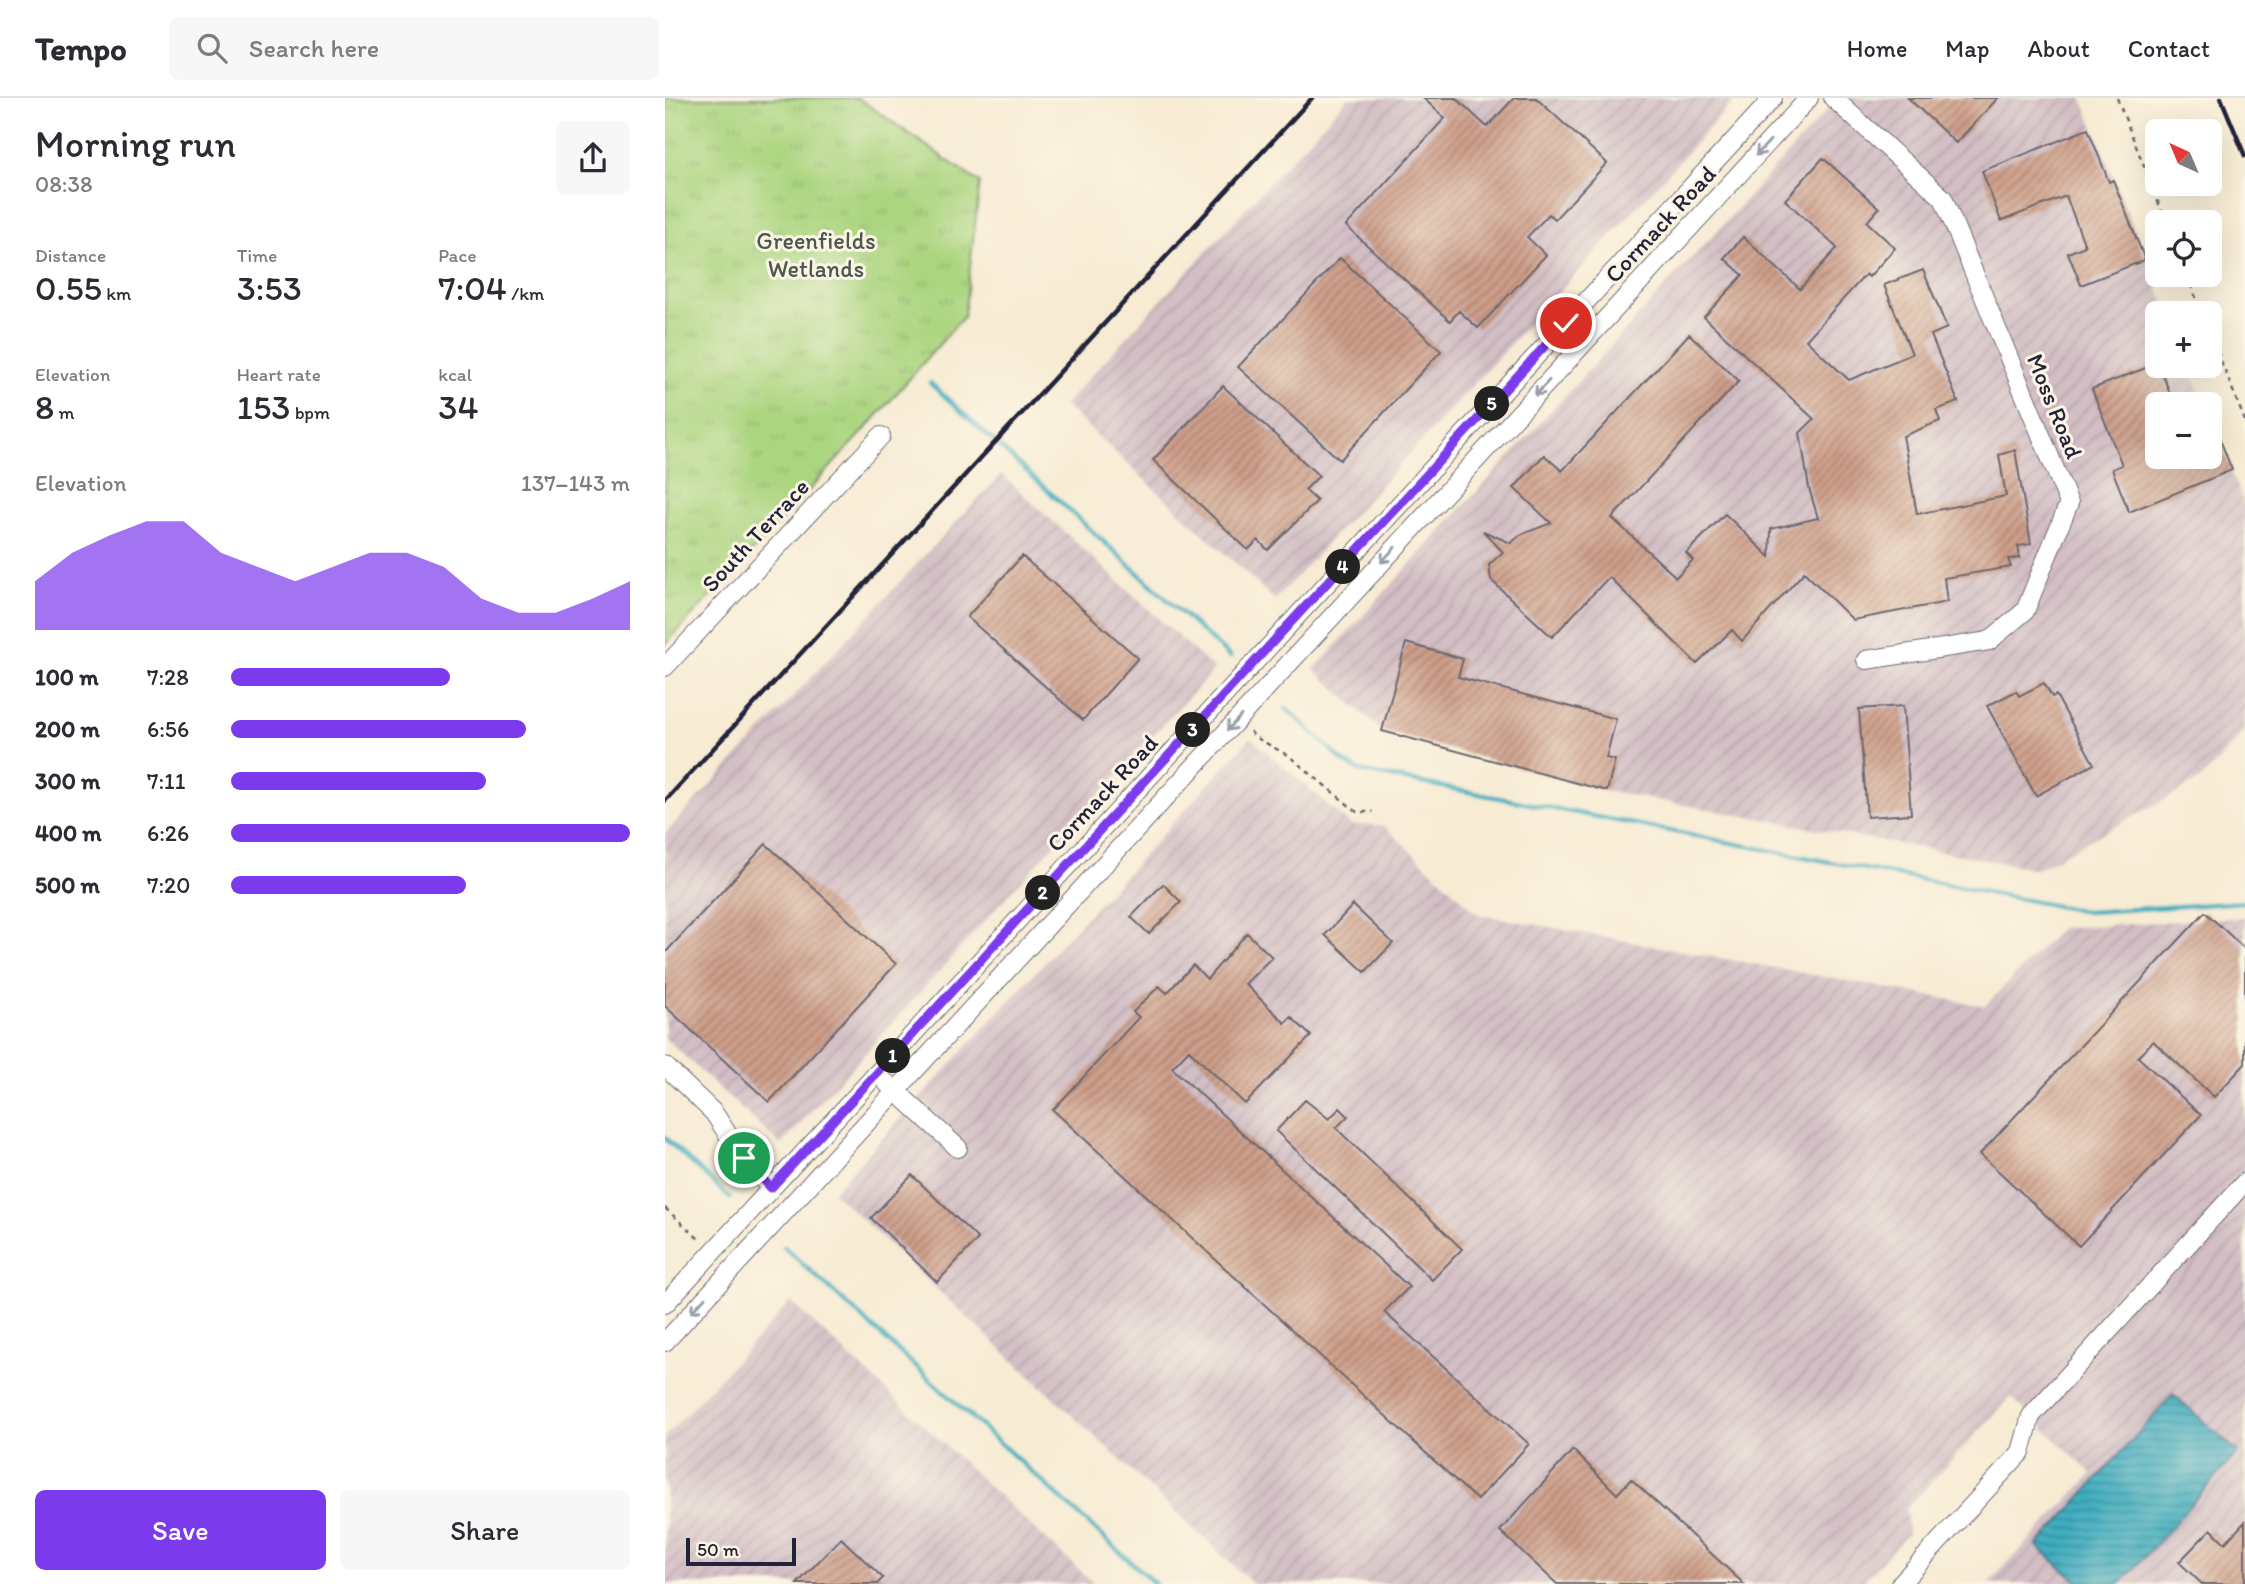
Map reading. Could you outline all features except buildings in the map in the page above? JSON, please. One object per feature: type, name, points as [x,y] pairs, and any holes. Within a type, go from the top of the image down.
[{"type":"street","name":"Cormack Road","points":[[665,1304],[1773,98]]},
{"type":"street","name":"Cormack Road","points":[[665,1342],[1809,98]]},
{"type":"street","name":"Moss Road","points":[[1833,98],[1943,198],[2069,503],[2025,611],[1989,641],[1866,660]]},
{"type":"street","name":"South Terrace","points":[[665,667],[881,436]]},
{"type":"street","points":[[665,1066],[714,1113],[744,1158],[771,1188]]},
{"type":"street","points":[[877,1074],[958,1148]]},
{"type":"street","points":[[1900,1584],[2021,1452],[2031,1416],[2245,1182]]},
{"type":"path","points":[[2117,98],[2161,210]]},
{"type":"path","points":[[2222,363],[2245,421]]},
{"type":"path","points":[[1240,717],[1255,737],[1289,757],[1357,811],[1373,812]]},
{"type":"path","points":[[665,1208],[713,1252]]},
{"type":"shaded area","points":[[1348,98],[1737,98],[1275,600],[1064,405]]},
{"type":"shaded area","points":[[1839,98],[2082,98],[2145,256],[2145,287],[2158,287],[2163,301],[2145,301],[2145,378],[2194,378],[2199,392],[2145,392],[2145,469],[2222,469],[2222,449],[2245,506],[2245,731],[2200,780],[2037,869],[1607,791],[1382,731],[1314,669]]},
{"type":"shaded area","points":[[1001,474],[1214,669],[781,1145],[665,1038],[665,834]]},
{"type":"shaded area","points":[[1251,738],[1351,825],[1383,825],[1478,914],[1985,1006],[2061,928],[2245,917],[2245,1584],[1988,1584],[2092,1474],[2011,1397],[1906,1509],[1908,1533],[1861,1584],[1253,1584],[833,1192]]},
{"type":"shaded area","points":[[791,1302],[1094,1584],[665,1584],[665,1437]]},
{"type":"green space","name":"Greenfields Wetlands","points":[[665,98],[858,98],[980,183],[964,316],[864,431],[665,645]]},
{"type":"water","points":[[2173,1394],[2238,1452],[2120,1584],[2080,1584],[2037,1546]]},
{"type":"waterway","points":[[930,383],[1230,657]]},
{"type":"waterway","points":[[1286,708],[1344,762],[1360,771],[2088,912],[2245,902]]},
{"type":"waterway","points":[[665,1138],[730,1198]]},
{"type":"waterway","points":[[784,1247],[1155,1584]]},
{"type":"railway","points":[[665,801],[1312,98]]},
{"type":"railway","points":[[2221,98],[2245,156]]},
{"type":"route","points":[[744,1158],[771,1188],[1566,323]]}]
